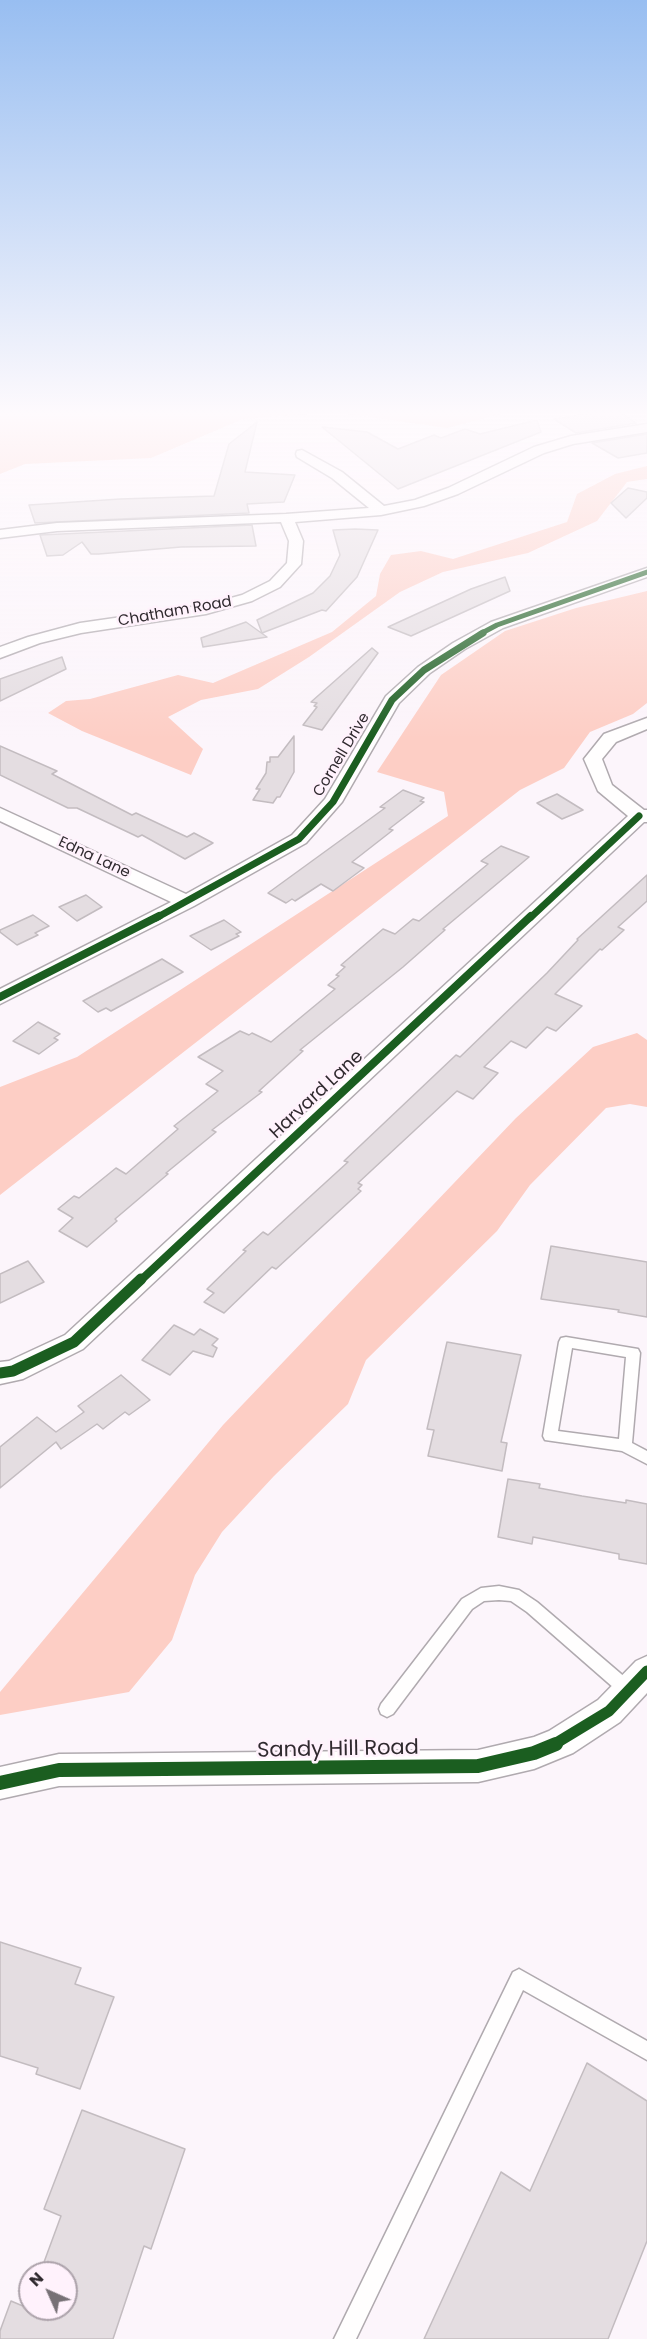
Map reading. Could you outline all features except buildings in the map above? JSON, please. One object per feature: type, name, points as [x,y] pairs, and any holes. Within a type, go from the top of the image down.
[{"type":"street","points":[[0,534],[57,527],[206,521]]},
{"type":"street","name":"Chatham Road","points":[[0,653],[34,640],[80,628],[206,609],[247,598],[275,584],[294,564],[296,541],[287,521]]},
{"type":"street","name":"Cornell Drive","points":[[0,997],[187,902],[299,839],[333,802],[392,700],[424,670],[459,646],[497,625],[647,572]]},
{"type":"street","points":[[643,816],[604,787],[593,759],[610,738],[647,723]]},
{"type":"street","name":"Edna Lane","points":[[0,814],[187,902]]},
{"type":"street","name":"Harvard Lane","points":[[0,1373],[14,1371],[74,1342],[643,816]]},
{"type":"street","name":"Sandy Hill Road","points":[[0,1783],[59,1770],[478,1766],[534,1753],[561,1743],[609,1710],[638,1681]]},
{"type":"lane","points":[[625,1446],[633,1353],[566,1342],[550,1436],[625,1446],[647,1458]]},
{"type":"lane","points":[[387,1709],[467,1604],[481,1595],[499,1593],[514,1595],[638,1681]]},
{"type":"lane","points":[[345,2339],[519,1978],[647,2051]]},
{"type":"shaded area","points":[[597,521],[528,553],[443,572],[400,592],[309,657],[258,689],[201,700],[168,717],[203,749],[191,775],[82,731],[48,713],[66,701],[90,699],[178,675],[213,683],[332,632],[376,596],[380,574],[391,555],[421,551],[453,559],[567,522]]},
{"type":"shaded area","points":[[647,591],[647,703],[633,714],[590,732],[564,768],[520,790],[0,1195],[0,1087],[77,1057],[448,816],[444,792],[377,772],[441,675],[505,631],[576,608]]},
{"type":"shaded area","points":[[637,1033],[647,1040],[647,1107],[630,1104],[606,1108],[530,1185],[497,1231],[366,1360],[348,1404],[274,1476],[222,1532],[195,1575],[172,1640],[129,1692],[0,1715],[0,1692],[223,1425],[516,1118],[593,1047]]},
{"type":"cycle path","points":[[0,997],[187,902],[299,839],[333,802],[392,700],[424,670],[459,646],[497,625],[647,572]]},
{"type":"cycle path","points":[[0,1373],[13,1371],[74,1342],[639,816]]},
{"type":"cycle path","points":[[0,1783],[59,1770],[478,1766],[534,1753],[561,1742],[609,1711],[647,1671]]}]
